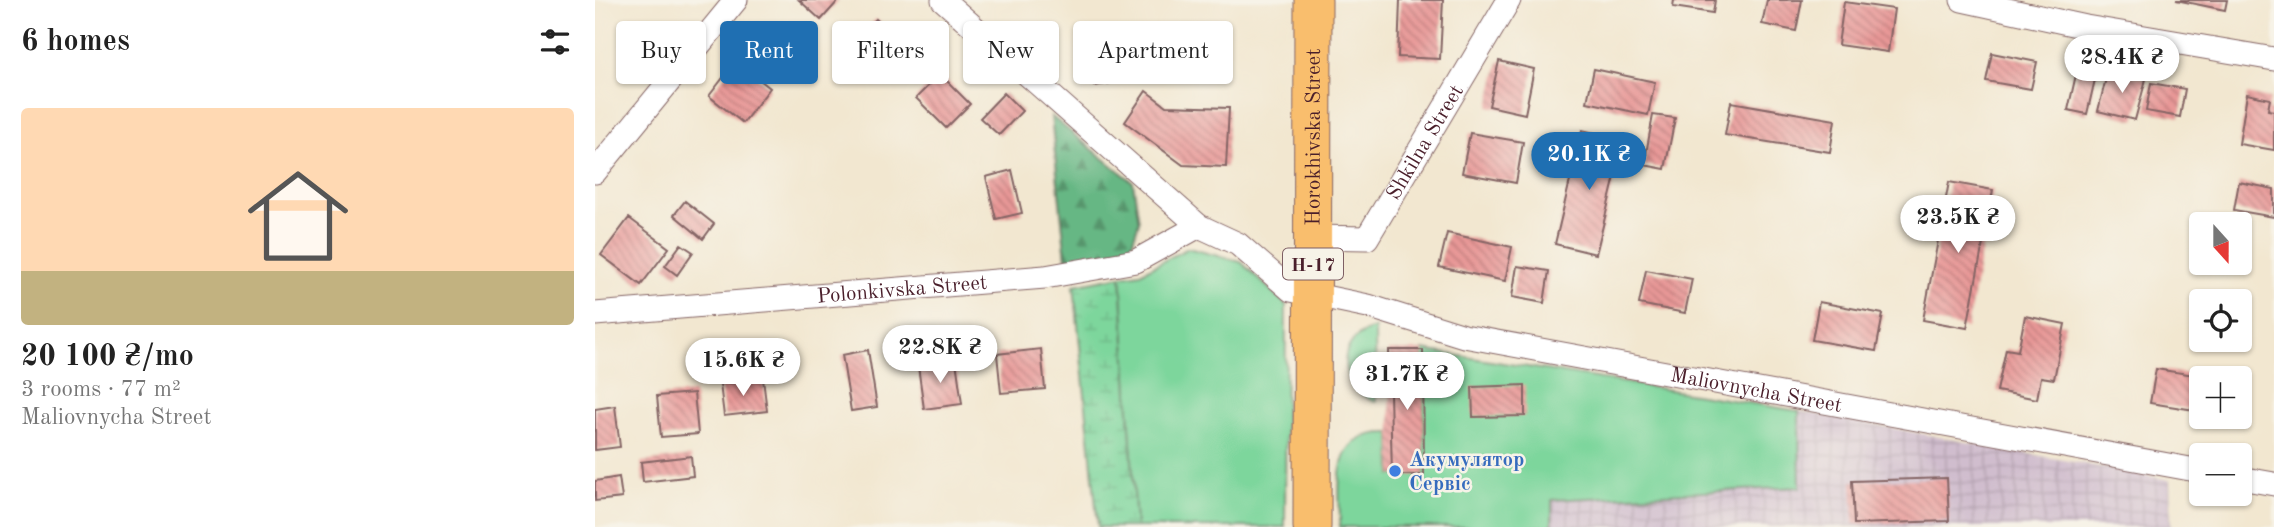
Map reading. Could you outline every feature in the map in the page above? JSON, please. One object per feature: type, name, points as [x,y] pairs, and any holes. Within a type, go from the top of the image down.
[{"type":"main road","name":"Horokhivska Street","points":[[1312,527],[1313,0]]},
{"type":"street","points":[[595,172],[736,0]]},
{"type":"street","name":"Maliovnycha Street","points":[[943,0],[1199,226],[1238,244],[1291,290],[1368,306],[1464,336],[2189,469]]},
{"type":"street","name":"Shkilna Street","points":[[1313,237],[1367,238],[1509,0]]},
{"type":"street","points":[[1962,0],[2086,27],[2274,59]]},
{"type":"street","name":"Polonkivska Street","points":[[595,314],[1045,277],[1136,261],[1199,226]]},
{"type":"street","points":[[2252,480],[2274,484]]},
{"type":"shaded area","points":[[1799,411],[2170,480],[2171,527],[1552,527],[1551,500],[1800,487]]},
{"type":"green space","points":[[1051,116],[1133,182],[1139,222],[1130,250],[1066,259]]},
{"type":"green space","points":[[1188,248],[1241,262],[1286,305],[1285,527],[1136,527],[1121,276],[1140,273]]},
{"type":"green space","points":[[1121,276],[1136,527],[1098,527],[1074,285]]},
{"type":"green space","points":[[1375,328],[1376,402],[1353,386],[1345,364],[1352,342],[1361,334]]},
{"type":"green space","points":[[1423,350],[1799,411],[1800,487],[1552,500],[1552,527],[1340,527],[1342,462],[1357,441],[1371,435],[1391,433],[1392,475],[1424,474]]},
{"type":"building","points":[[799,0],[839,0],[821,20]]},
{"type":"building","points":[[1400,0],[1443,0],[1440,59],[1398,57]]},
{"type":"building","points":[[1674,0],[1715,0],[1713,13],[1673,7]]},
{"type":"building","points":[[1767,0],[1802,0],[1796,31],[1762,24]]},
{"type":"building","points":[[2176,0],[2227,0],[2225,10]]},
{"type":"building","points":[[1844,2],[1894,9],[1888,52],[1838,45]]},
{"type":"building","points":[[1992,53],[2037,62],[2031,89],[1986,81]]},
{"type":"building","points":[[2080,57],[2099,62],[2087,114],[2068,110]]},
{"type":"building","points":[[1499,61],[1534,69],[1525,114],[1489,106]]},
{"type":"building","points":[[1594,69],[1655,82],[1648,115],[1587,102]]},
{"type":"building","points":[[2108,70],[2146,79],[2135,120],[2098,111]]},
{"type":"building","points":[[720,82],[720,84],[765,84],[770,88],[743,123],[709,96]]},
{"type":"building","points":[[949,83],[970,104],[946,128],[916,98],[930,84]]},
{"type":"building","points":[[2151,83],[2185,89],[2180,117],[2146,111]]},
{"type":"building","points":[[1146,91],[1166,106],[1229,108],[1226,167],[1183,165],[1125,122]]},
{"type":"building","points":[[1004,93],[1022,111],[999,135],[980,118]]},
{"type":"building","points":[[2247,94],[2270,99],[2268,110],[2274,111],[2274,150],[2239,144]]},
{"type":"building","points":[[1731,102],[1835,120],[1830,152],[1725,135]]},
{"type":"building","points":[[1653,115],[1675,118],[1665,169],[1644,165]]},
{"type":"building","points":[[1582,130],[1624,140],[1596,254],[1555,244]]},
{"type":"building","points":[[1470,133],[1523,142],[1516,183],[1462,173]]},
{"type":"building","points":[[1012,170],[1022,213],[996,219],[986,177]]},
{"type":"building","points":[[1949,182],[1993,190],[1967,328],[1923,320]]},
{"type":"building","points":[[2239,182],[2274,189],[2274,217],[2234,210]]},
{"type":"building","points":[[685,201],[714,224],[703,239],[674,215]]},
{"type":"building","points":[[629,218],[669,248],[641,285],[601,255]]},
{"type":"building","points":[[1447,233],[1512,247],[1505,281],[1439,267]]},
{"type":"building","points":[[681,244],[693,252],[677,275],[665,266]]},
{"type":"building","points":[[1517,266],[1549,271],[1544,303],[1512,297]]},
{"type":"building","points":[[1646,270],[1692,279],[1685,313],[1639,304]]},
{"type":"building","points":[[1819,302],[1883,314],[1876,351],[1812,340]]},
{"type":"building","points":[[2025,316],[2065,324],[2054,379],[2041,377],[2037,399],[1997,391],[2006,349],[2018,351]]},
{"type":"building","points":[[1041,349],[1045,389],[1001,393],[997,354]]},
{"type":"building","points":[[868,350],[877,407],[851,411],[842,355]]},
{"type":"building","points":[[1389,350],[1423,350],[1424,475],[1392,475]]},
{"type":"building","points":[[956,361],[962,404],[924,409],[918,366]]},
{"type":"building","points":[[2156,369],[2189,374],[2189,409],[2150,403]]},
{"type":"building","points":[[763,379],[767,411],[724,416],[720,384]]},
{"type":"building","points":[[1525,385],[1525,416],[1473,417],[1472,387]]},
{"type":"building","points":[[694,393],[698,434],[661,437],[657,396]]},
{"type":"building","points":[[615,406],[620,447],[595,450],[595,409]]},
{"type":"building","points":[[691,456],[693,476],[643,482],[641,462]]},
{"type":"building","points":[[619,477],[622,498],[595,501],[595,481]]},
{"type":"building","points":[[1947,478],[1949,521],[1854,524],[1852,481]]},
{"type":"place","name":"Акумулятор Сервіс","points":[[1395,471]]}]
